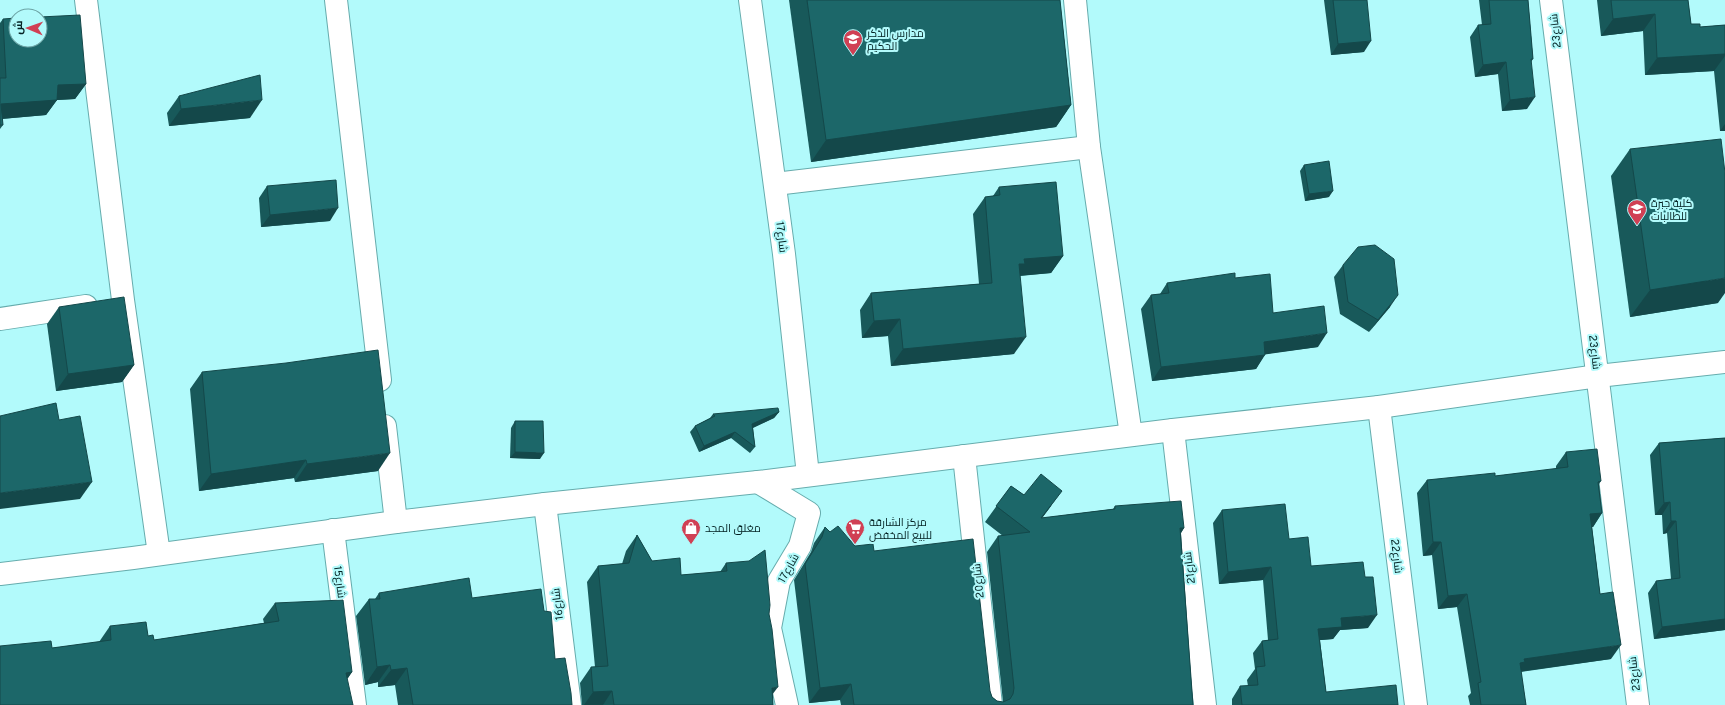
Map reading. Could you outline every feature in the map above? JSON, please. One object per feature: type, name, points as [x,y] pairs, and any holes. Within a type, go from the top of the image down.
[{"type":"street","points":[[86,0],[123,300],[158,554]]},
{"type":"street","points":[[336,0],[396,522]]},
{"type":"street","name":"شارع17","points":[[750,0],[775,184],[797,364],[808,475]]},
{"type":"street","points":[[1075,0],[1089,147],[1131,435]]},
{"type":"street","name":"شارع23","points":[[1551,0],[1638,705]]},
{"type":"street","points":[[775,184],[1089,147]]},
{"type":"street","points":[[0,319],[123,300]]},
{"type":"street","points":[[0,574],[396,522],[545,504],[758,482],[1131,435],[1379,407],[1598,376],[1725,362]]},
{"type":"street","name":"شارع22","points":[[1379,407],[1416,705]]},
{"type":"street","name":"شارع21","points":[[1173,430],[1205,705]]},
{"type":"street","name":"شارع20","points":[[964,456],[991,705]]},
{"type":"street","name":"شارع17","points":[[758,482],[809,513],[800,546],[779,581],[770,628],[787,705]]},
{"type":"street","name":"شارع16","points":[[545,504],[570,705]]},
{"type":"street","name":"شارع15","points":[[333,530],[355,705]]},
{"type":"building","points":[[807,0],[1060,0],[1071,105],[826,140]]},
{"type":"building","points":[[1333,0],[1367,0],[1371,41],[1338,44]]},
{"type":"building","points":[[1489,0],[1528,0],[1533,59],[1531,59],[1535,97],[1510,100],[1506,62],[1483,65],[1478,25],[1491,24]]},
{"type":"building","points":[[1611,0],[1688,0],[1691,24],[1700,24],[1700,27],[1725,25],[1725,54],[1657,58],[1655,14],[1613,19]]},
{"type":"building","points":[[80,15],[86,84],[58,85],[57,100],[1,104],[3,125],[0,125],[0,78],[6,78],[3,19],[8,19],[8,48],[48,48],[48,17]]},
{"type":"building","points":[[260,75],[262,100],[181,109],[179,96]]},
{"type":"building","points":[[1721,139],[1725,173],[1725,278],[1650,290],[1630,149]]},
{"type":"building","points":[[1329,161],[1333,191],[1309,194],[1304,165]]},
{"type":"building","points":[[336,180],[338,208],[270,215],[267,186]]},
{"type":"building","points":[[1056,182],[1063,256],[1024,259],[1025,264],[1019,264],[1026,337],[903,349],[900,319],[874,321],[871,293],[992,283],[985,197],[1000,195],[999,187]]},
{"type":"building","points":[[1375,245],[1394,259],[1398,295],[1378,320],[1348,302],[1343,265],[1358,247]]},
{"type":"building","points":[[1235,273],[1235,278],[1270,274],[1273,313],[1324,306],[1327,333],[1264,342],[1265,355],[1161,367],[1151,295],[1169,293],[1167,283]]},
{"type":"building","points":[[124,297],[134,365],[68,374],[59,307]]},
{"type":"building","points":[[378,350],[390,453],[307,464],[306,460],[211,474],[202,372],[286,363]]},
{"type":"building","points":[[56,403],[59,420],[80,416],[92,482],[0,493],[0,416]]},
{"type":"building","points":[[778,408],[779,412],[752,424],[755,447],[735,432],[704,446],[695,426],[715,416],[713,414]]},
{"type":"building","points":[[515,421],[543,421],[544,453],[515,452]]},
{"type":"building","points":[[1725,438],[1725,619],[1662,627],[1656,581],[1680,578],[1676,521],[1671,521],[1670,502],[1664,503],[1659,443]]},
{"type":"building","points":[[1597,449],[1601,481],[1598,482],[1602,513],[1590,514],[1600,594],[1613,592],[1621,645],[1524,659],[1525,662],[1520,663],[1526,705],[1481,705],[1478,683],[1481,682],[1467,594],[1448,596],[1441,542],[1433,542],[1427,480],[1495,473],[1495,476],[1568,467],[1566,452]]},
{"type":"building","points":[[1041,474],[1062,491],[1041,518],[1115,509],[1115,506],[1181,501],[1184,528],[1180,528],[1193,705],[854,705],[851,684],[820,688],[805,564],[822,537],[825,527],[830,532],[838,526],[855,546],[873,544],[874,551],[973,539],[990,691],[992,697],[997,701],[1003,702],[1010,699],[1014,688],[998,536],[1030,532],[996,506],[1011,486],[1024,495]]},
{"type":"building","points":[[1285,504],[1289,539],[1308,537],[1311,566],[1363,562],[1365,577],[1373,577],[1377,615],[1341,618],[1342,627],[1318,629],[1326,692],[1396,685],[1398,705],[1242,705],[1240,686],[1258,685],[1256,667],[1265,666],[1262,641],[1278,639],[1271,567],[1228,572],[1222,510]]},
{"type":"building","points":[[637,535],[652,561],[680,558],[681,575],[727,571],[726,563],[749,561],[765,550],[770,605],[769,614],[778,687],[772,688],[773,705],[614,705],[612,691],[593,692],[591,667],[608,666],[598,566],[629,563]]},
{"type":"building","points":[[469,578],[472,598],[541,589],[544,611],[551,612],[555,659],[565,658],[572,705],[413,705],[407,668],[391,670],[390,665],[377,667],[369,599],[380,599],[379,593]]},
{"type":"building","points":[[343,600],[352,672],[346,673],[353,705],[0,705],[0,646],[51,641],[52,648],[111,640],[110,626],[146,622],[148,636],[153,635],[154,640],[279,621],[275,603]]},
{"type":"place","name":"مدارس الذكر الحكيم","points":[[853,56]]},
{"type":"place","name":"كلية جبرة للطالبات","points":[[1637,226]]},
{"type":"place","name":"مغلق المجد","points":[[691,545]]},
{"type":"place","name":"مركز الشارقة للبيع المخفض","points":[[855,545]]}]
